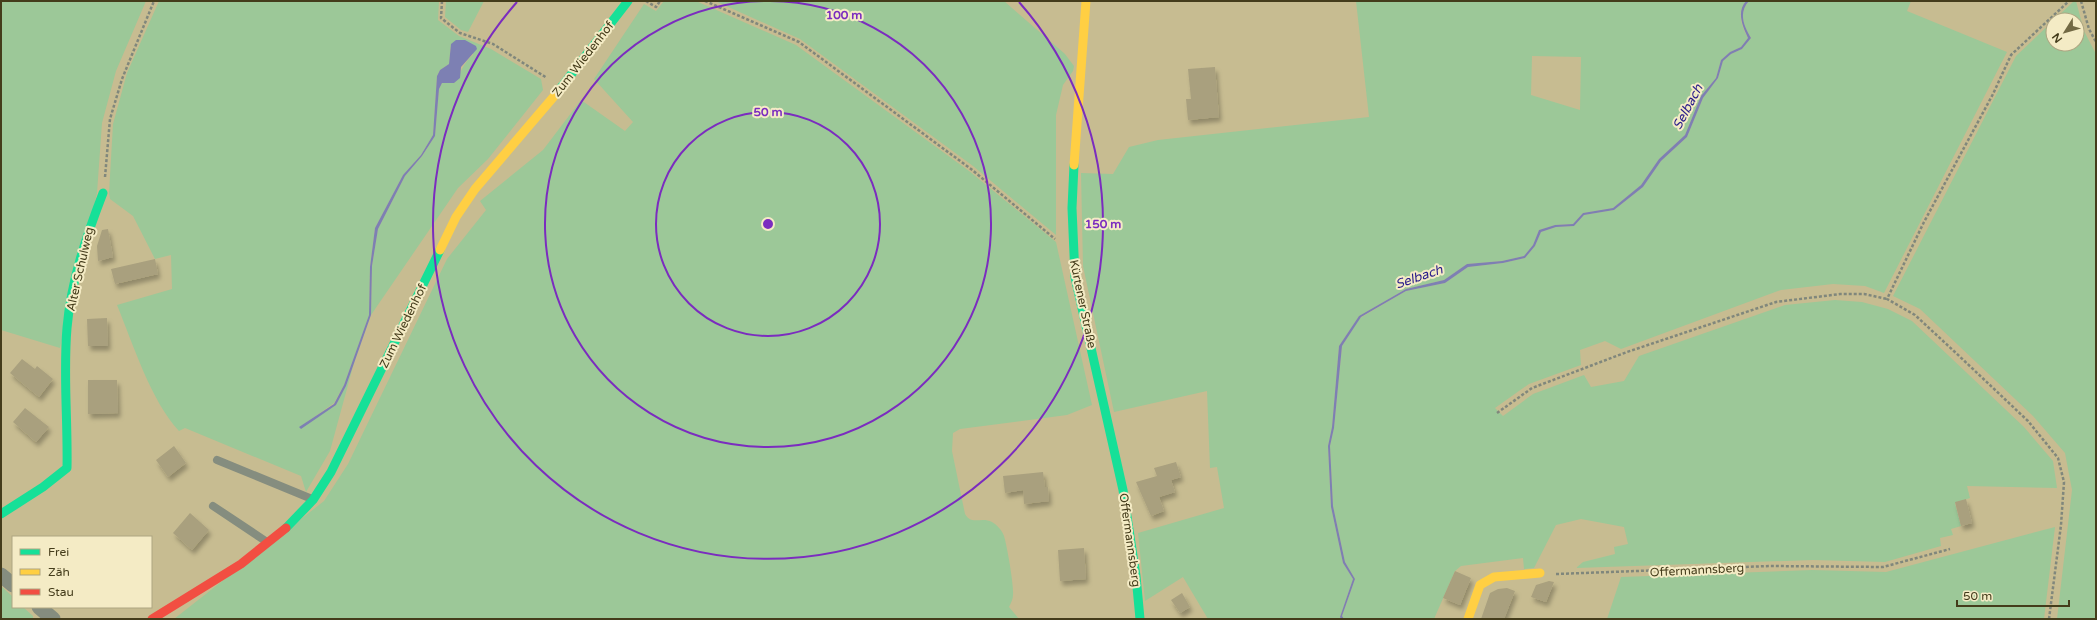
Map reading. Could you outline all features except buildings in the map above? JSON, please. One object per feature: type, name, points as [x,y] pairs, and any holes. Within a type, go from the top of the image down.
[{"type":"street","name":"Zum Wiedenhof","points":[[152,619],[241,564],[297,519],[313,500],[331,472],[366,404],[456,217],[476,189],[560,88],[628,1]]},
{"type":"street","name":"Kürtener Straße","points":[[1086,1],[1085,50],[1074,160],[1072,253],[1075,277],[1118,461]]},
{"type":"street","name":"Alter Schulweg","points":[[1,514],[36,494],[54,481],[67,468],[67,348],[69,316],[87,232],[103,193]]},
{"type":"street","name":"Offermannsberg","points":[[1118,461],[1134,552],[1140,619]]},
{"type":"street","points":[[1468,619],[1480,585],[1494,577],[1540,573]]},
{"type":"street","points":[[1,575],[12,584]]},
{"type":"street","points":[[40,608],[53,619]]},
{"type":"lane","points":[[217,460],[313,500]]},
{"type":"lane","points":[[213,506],[269,543]]},
{"type":"path","points":[[103,193],[110,119],[129,60],[154,1]]},
{"type":"path","points":[[442,1],[441,18],[460,33],[493,44],[542,74],[560,88]]},
{"type":"path","points":[[646,1],[656,6],[660,1]]},
{"type":"path","points":[[705,1],[799,42],[971,169],[1072,253]]},
{"type":"path","points":[[1887,299],[1924,222],[1993,94],[2011,55],[2069,1]]},
{"type":"path","points":[[2081,1],[2089,29],[2096,42]]},
{"type":"path","points":[[1497,413],[1532,388],[1627,352],[1776,302],[1840,294],[1864,294],[1887,299],[1915,315],[1956,353],[2028,421],[2058,458],[2064,482],[2061,525],[2049,619]]},
{"type":"path","name":"Offermannsberg","points":[[1540,573],[1628,573],[1770,566],[1883,566],[1950,549]]},
{"type":"green space","points":[[1,1],[146,1],[116,71],[102,123],[97,193],[60,348],[1,330]]},
{"type":"green space","points":[[159,1],[439,1],[438,20],[459,36],[491,49],[541,79],[543,90],[488,159],[458,188],[371,315],[372,266],[378,229],[405,176],[422,156],[435,136],[439,89],[442,83],[454,83],[464,65],[473,55],[473,44],[451,44],[449,64],[440,70],[437,76],[433,135],[421,155],[403,175],[375,228],[370,267],[369,315],[344,385],[334,403],[300,427],[336,405],[346,386],[354,363],[330,451],[306,492],[301,476],[185,428],[179,431],[169,419],[151,388],[117,305],[172,289],[171,255],[155,259],[133,216],[110,199],[109,193],[113,124],[127,73]]},
{"type":"green space","points":[[446,1],[484,1],[468,32],[461,30],[445,17]]},
{"type":"green space","points":[[664,1],[696,1],[796,45],[969,171],[1056,242],[1092,405],[1067,415],[960,429],[953,433],[952,451],[965,514],[968,518],[974,520],[988,520],[992,522],[1003,534],[1013,590],[1013,598],[1009,607],[1019,619],[174,619],[324,501],[348,464],[447,259],[486,210],[480,201],[543,150],[581,100],[625,131],[633,122],[594,79],[644,4],[656,11]]},
{"type":"green space","points":[[715,1],[1004,1],[1065,54],[1074,66],[1073,71],[1063,85],[1056,115],[1056,235],[973,166],[800,39]]},
{"type":"green space","points":[[1356,1],[1746,1],[1741,10],[1741,20],[1748,38],[1741,47],[1730,52],[1721,60],[1716,78],[1701,96],[1685,135],[1659,159],[1641,185],[1613,208],[1583,213],[1573,224],[1555,225],[1539,230],[1533,245],[1524,256],[1502,261],[1467,264],[1444,280],[1406,289],[1359,316],[1339,346],[1332,427],[1328,446],[1331,507],[1343,563],[1353,579],[1340,617],[1341,619],[1208,619],[1183,577],[1145,601],[1138,533],[1224,508],[1217,467],[1210,468],[1207,391],[1114,412],[1083,266],[1081,173],[1113,174],[1129,147],[1158,140],[1369,117]],"holes":[[[1532,56],[1581,57],[1580,110],[1531,95]]]},
{"type":"green space","points":[[1749,1],[1911,1],[1907,11],[2007,52],[1884,293],[1865,286],[1833,284],[1781,290],[1621,349],[1605,341],[1580,350],[1581,365],[1529,384],[1495,408],[1503,416],[1533,394],[1584,375],[1591,387],[1624,381],[1639,356],[1785,305],[1835,300],[1862,302],[1888,309],[1912,321],[2024,427],[2053,461],[2057,488],[1967,486],[1970,498],[1955,503],[1961,526],[1951,529],[1953,535],[1940,538],[1941,546],[1885,562],[1813,560],[1576,568],[1583,562],[1615,554],[1614,547],[1628,544],[1624,527],[1581,519],[1556,525],[1534,568],[1524,569],[1523,558],[1461,566],[1455,571],[1434,619],[1344,619],[1342,616],[1355,579],[1345,562],[1333,506],[1330,446],[1334,428],[1342,346],[1360,318],[1406,291],[1445,283],[1468,267],[1503,263],[1525,258],[1535,246],[1541,232],[1556,227],[1574,226],[1584,215],[1614,210],[1643,187],[1661,161],[1687,137],[1703,98],[1718,78],[1723,61],[1731,54],[1742,49],[1751,38],[1743,20],[1744,10]]},
{"type":"green space","points":[[2074,1],[2076,1],[2079,12],[2062,12]]},
{"type":"green space","points":[[2045,29],[2045,52],[2085,52],[2085,33],[2096,54],[2096,619],[2057,619],[2072,490],[2065,453],[2033,416],[1920,309],[1893,296],[2016,56]]},
{"type":"green space","points":[[2055,527],[2044,619],[1607,619],[1621,577],[1812,570],[1886,572]]},
{"type":"green space","points":[[1,586],[12,596],[12,608],[24,608],[33,616],[33,619],[1,619]]},
{"type":"water","points":[[1746,1],[1749,1],[1744,10],[1743,20],[1751,38],[1742,49],[1731,54],[1723,61],[1718,78],[1703,98],[1687,137],[1661,161],[1643,187],[1614,210],[1584,215],[1574,226],[1556,227],[1541,232],[1535,246],[1525,258],[1503,263],[1468,267],[1445,283],[1406,291],[1361,317],[1342,346],[1334,428],[1330,446],[1333,506],[1345,562],[1355,579],[1342,616],[1344,619],[1341,619],[1340,617],[1353,579],[1343,563],[1331,507],[1328,446],[1332,427],[1339,346],[1359,316],[1406,289],[1444,280],[1467,264],[1502,261],[1524,256],[1533,245],[1539,230],[1555,225],[1573,224],[1583,213],[1613,208],[1641,185],[1659,159],[1685,135],[1701,96],[1716,78],[1721,60],[1730,52],[1741,47],[1748,38],[1741,20],[1741,10]]},
{"type":"water","points":[[456,40],[465,40],[476,46],[477,49],[461,67],[460,78],[454,83],[442,83],[439,89],[435,136],[422,156],[405,176],[378,229],[372,266],[371,315],[346,386],[336,405],[301,429],[299,427],[334,404],[344,385],[369,315],[370,267],[375,228],[403,175],[421,155],[433,135],[437,76],[440,70],[449,64],[451,44]]},
{"type":"traffic: fast","points":[[556,94],[628,1]]},
{"type":"traffic: fast","points":[[1074,165],[1072,208],[1075,277],[1123,490],[1136,576],[1140,619]]},
{"type":"traffic: fast","points":[[1,514],[43,487],[67,468],[65,363],[69,311],[80,259],[103,193]]},
{"type":"traffic: fast","points":[[286,528],[313,500],[331,472],[440,250]]},
{"type":"traffic: slow","points":[[1074,165],[1086,1]]},
{"type":"traffic: slow","points":[[440,250],[456,217],[475,189],[556,94]]},
{"type":"traffic: slow","points":[[1468,619],[1480,585],[1494,577],[1540,573]]},
{"type":"traffic: jam","points":[[152,619],[241,564],[286,528]]},
{"type":"water label","name":"Selbach","points":[[1688,107]]},
{"type":"water label","name":"Selbach","points":[[1419,277]]}]
